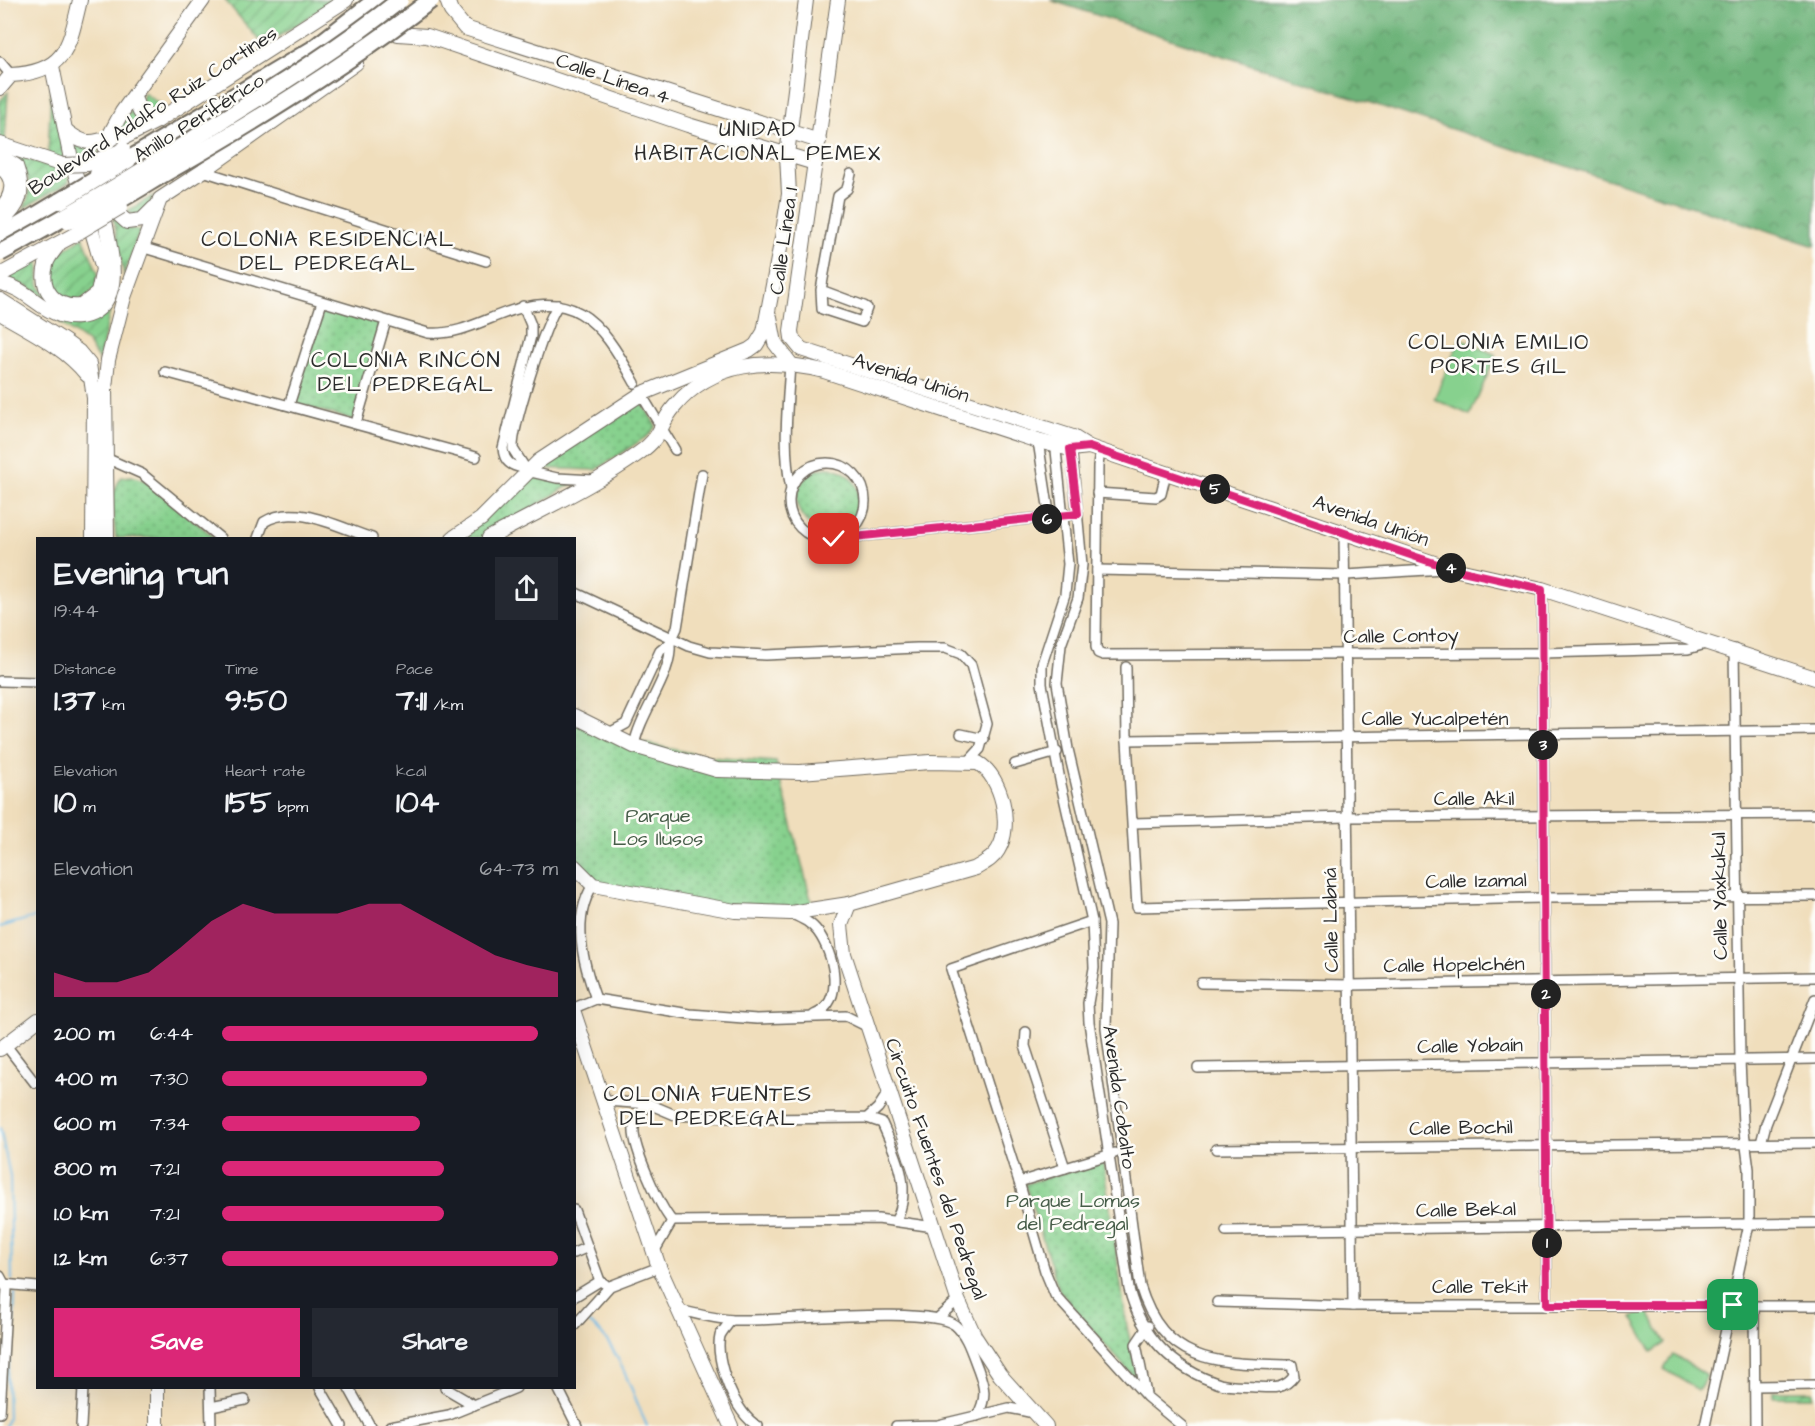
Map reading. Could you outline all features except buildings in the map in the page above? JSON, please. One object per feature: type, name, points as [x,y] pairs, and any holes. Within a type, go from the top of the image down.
[{"type":"highway","name":"Anillo Periférico","points":[[0,237],[58,200],[122,154],[313,50],[376,0]]},
{"type":"highway","points":[[0,243],[228,110],[336,40],[387,0]]},
{"type":"highway","points":[[66,227],[347,42],[400,0]]},
{"type":"highway","name":"Anillo Periférico","points":[[3,278],[66,227],[139,188],[341,54],[411,0]]},
{"type":"highway","points":[[0,253],[92,215],[195,156],[390,32],[431,0]]},
{"type":"street","points":[[0,88],[11,75],[34,73],[51,66],[66,49],[80,0]]},
{"type":"street","points":[[3,278],[60,315],[82,317],[92,313],[107,298],[113,280],[101,179],[108,138],[122,112],[203,0]]},
{"type":"street","points":[[346,0],[157,121],[115,142],[110,150],[118,214],[122,219],[135,223],[142,220],[160,199],[358,62],[440,0]]},
{"type":"street","name":"Boulevard Adolfo Ruiz Cortines","points":[[0,144],[63,165],[82,165],[122,154],[302,39],[351,0]]},
{"type":"street","name":"Calle Línea 4","points":[[447,0],[451,11],[465,28],[819,141]]},
{"type":"street","name":"Calle Línea 1","points":[[769,310],[789,194],[787,155],[806,0]]},
{"type":"street","name":"Calle Línea 1","points":[[796,344],[791,331],[838,0]]},
{"type":"street","name":"Calle Línea 4","points":[[398,33],[427,36],[688,125],[815,163]]},
{"type":"street","points":[[0,62],[11,75]]},
{"type":"street","points":[[139,188],[358,62]]},
{"type":"street","points":[[51,66],[75,174],[104,269],[98,293],[81,306],[61,304],[52,299],[46,289],[44,276],[46,263],[66,227]]},
{"type":"street","points":[[134,98],[140,112],[157,121]]},
{"type":"street","points":[[65,130],[87,143],[108,138]]},
{"type":"street","points":[[0,156],[16,166],[22,192],[13,211],[0,225]]},
{"type":"street","points":[[0,167],[10,176],[12,184],[7,203],[0,209]]},
{"type":"street","points":[[203,171],[486,261]]},
{"type":"street","points":[[821,290],[867,308],[862,322],[822,309],[821,290],[838,196],[847,189],[850,174]]},
{"type":"street","points":[[107,537],[105,388],[108,360],[124,297],[160,199]]},
{"type":"street","name":"Boulevard Adolfo Ruiz Cortines","points":[[0,225],[58,200]]},
{"type":"street","points":[[107,235],[115,246],[124,297]]},
{"type":"street","points":[[782,238],[793,237],[804,243]]},
{"type":"street","points":[[3,278],[58,245]]},
{"type":"street","points":[[141,247],[428,333],[443,334],[468,328],[523,306],[558,305],[583,313],[596,325],[620,356],[675,450]]},
{"type":"street","points":[[3,278],[85,348],[105,388]]},
{"type":"street","points":[[0,300],[79,352],[88,364],[94,398],[93,537]]},
{"type":"street","points":[[289,405],[322,302]]},
{"type":"street","points":[[558,305],[549,318],[502,448],[509,464],[525,470],[577,480],[603,479]]},
{"type":"street","points":[[523,306],[531,325],[526,378]]},
{"type":"street","points":[[769,310],[775,343],[790,363],[787,407],[790,511],[802,530],[823,539],[834,539],[1050,519],[1078,514]]},
{"type":"street","points":[[454,537],[490,511],[525,470],[638,388],[756,345],[764,332],[769,310]]},
{"type":"street","points":[[0,313],[50,343],[79,365],[92,381]]},
{"type":"street","points":[[357,423],[386,321]]},
{"type":"street","name":"Avenida Unión","points":[[796,344],[809,352],[1056,439],[1095,449],[1449,568],[1542,589],[1734,649],[1815,678]]},
{"type":"street","name":"Avenida Unión","points":[[491,537],[603,479],[655,442],[672,409],[701,381],[752,364],[790,363],[824,371],[1038,441],[1056,439]]},
{"type":"street","points":[[165,372],[476,457]]},
{"type":"street","name":"Avenida Cobalto","points":[[1056,439],[1068,564],[1065,594],[1042,664],[1045,711],[1092,921],[1094,968],[1088,1003],[1089,1022],[1129,1289],[1135,1314],[1143,1329],[1161,1349],[1190,1371],[1222,1385],[1276,1388],[1288,1385],[1293,1377],[1292,1365],[1224,1363],[1198,1356],[1176,1342],[1154,1321],[1140,1286],[1106,1028],[1109,924],[1060,709],[1058,663],[1078,598],[1082,565],[1071,443]]},
{"type":"street","points":[[1038,441],[1050,519]]},
{"type":"street","points":[[1095,449],[1097,570],[1346,575],[1422,572],[1449,568]]},
{"type":"street","points":[[106,458],[142,474],[219,537]]},
{"type":"street","points":[[791,488],[808,468],[820,464],[834,464],[846,468],[856,477],[863,488],[865,501],[863,514],[851,530],[834,539]]},
{"type":"street","points":[[1097,493],[1156,497],[1161,494],[1166,473]]},
{"type":"street","points":[[609,733],[626,724],[660,651],[671,641],[677,628],[702,474]]},
{"type":"street","points":[[258,537],[264,522],[283,513],[369,537]]},
{"type":"street","name":"Calle Labná","points":[[1344,533],[1353,1306]]},
{"type":"street","name":"Calle Contoy","points":[[1097,570],[1096,647],[1098,653],[1103,655],[1125,657],[1542,653],[1688,649],[1711,642]]},
{"type":"street","points":[[1542,589],[1547,1305]]},
{"type":"street","points":[[576,593],[671,641],[710,652],[735,655],[945,648],[961,654],[971,664],[985,707],[987,724],[980,749],[969,761]]},
{"type":"street","points":[[634,746],[637,728],[671,657],[671,641]]},
{"type":"street","name":"Calle Yaxkukul","points":[[1705,1426],[1749,1224],[1740,1061],[1734,649]]},
{"type":"street","points":[[1126,667],[1127,740],[1133,823]]},
{"type":"street","points":[[0,681],[36,682]]},
{"type":"street","points":[[576,717],[634,746],[717,770],[756,773],[969,761],[986,768],[996,785],[1005,826],[998,850],[990,860],[976,868],[849,904],[790,913],[735,911],[593,885],[576,868]]},
{"type":"street","name":"Calle Yucalpetén","points":[[1127,740],[1543,736],[1815,730]]},
{"type":"street","points":[[961,734],[984,740]]},
{"type":"street","points":[[1015,764],[1068,749]]},
{"type":"street","name":"Calle Akil","points":[[1133,823],[1348,817],[1815,814]]},
{"type":"street","name":"Calle Izamal","points":[[1133,823],[1137,907],[1545,898],[1815,896]]},
{"type":"street","points":[[593,885],[584,899],[581,950],[596,999]]},
{"type":"street","name":"Circuito Fuentes del Pedregal","points":[[849,904],[840,934],[868,1027],[958,1300],[975,1337],[1000,1375],[1046,1426]]},
{"type":"street","points":[[790,913],[808,922],[820,933],[835,982],[830,1003],[823,1011],[813,1016]]},
{"type":"street","points":[[1092,921],[951,969],[1045,1271],[1055,1295],[1147,1397],[1181,1426]]},
{"type":"street","name":"Calle Hopelchén","points":[[1202,983],[1350,985],[1815,977]]},
{"type":"street","points":[[576,1007],[596,999],[757,1019],[846,1016],[868,1027]]},
{"type":"street","points":[[1761,1143],[1766,1124],[1815,999]]},
{"type":"street","points":[[576,1019],[659,1267],[731,1426]]},
{"type":"street","points":[[36,1021],[3,1046],[36,1082]]},
{"type":"street","points":[[1026,1032],[1025,1046],[1065,1168]]},
{"type":"street","name":"Calle Yobaín","points":[[1198,1068],[1815,1059]]},
{"type":"street","points":[[867,1118],[878,1108],[889,1091]]},
{"type":"street","points":[[605,1101],[649,1104],[675,1114],[747,1119],[867,1118],[882,1123],[898,1158],[904,1187],[903,1206],[896,1220]]},
{"type":"street","points":[[649,1104],[638,1117],[634,1137],[658,1203],[672,1221]]},
{"type":"street","name":"Calle Bochil","points":[[1216,1149],[1815,1143]]},
{"type":"street","points":[[1019,1182],[1122,1152]]},
{"type":"street","points":[[576,1215],[600,1281],[610,1286]]},
{"type":"street","points":[[672,1221],[767,1218],[896,1220],[934,1227]]},
{"type":"street","points":[[654,1252],[672,1221]]},
{"type":"street","name":"Calle Bekal","points":[[1226,1231],[1815,1223]]},
{"type":"street","points":[[576,1252],[588,1247]]},
{"type":"street","points":[[576,1324],[610,1286],[659,1267]]},
{"type":"street","points":[[0,1413],[2,1281],[36,1287]]},
{"type":"street","points":[[577,1295],[600,1281]]},
{"type":"street","points":[[939,1317],[958,1300]]},
{"type":"street","name":"Calle Tekit","points":[[1217,1302],[1353,1306],[1815,1306]]},
{"type":"street","points":[[1754,1306],[1755,1426]]},
{"type":"street","points":[[679,1310],[731,1320],[862,1316],[939,1317],[954,1324],[963,1334],[984,1386],[985,1402],[977,1416]]},
{"type":"street","points":[[731,1320],[720,1336],[722,1370],[736,1403],[753,1424],[758,1426]]},
{"type":"street","points":[[1147,1397],[1136,1344],[1143,1329],[1154,1321]]},
{"type":"street","points":[[1755,1386],[1815,1386]]},
{"type":"street","points":[[81,1426],[83,1389]]},
{"type":"street","points":[[157,1389],[157,1426]]},
{"type":"street","points":[[210,1389],[211,1426]]},
{"type":"street","points":[[321,1389],[342,1426]]},
{"type":"street","points":[[351,1389],[370,1426]]},
{"type":"street","points":[[447,1389],[474,1405]]},
{"type":"street","points":[[390,1426],[426,1423],[514,1389]]},
{"type":"street","points":[[558,1389],[577,1426]]},
{"type":"street","points":[[211,1407],[244,1400]]},
{"type":"street","points":[[897,1426],[938,1425],[1009,1408],[1036,1414]]},
{"type":"green space","points":[[225,0],[332,0],[333,1],[264,46]]},
{"type":"green space","points":[[1050,0],[1815,0],[1815,246]]},
{"type":"green space","points":[[51,85],[65,160],[48,156]]},
{"type":"green space","points":[[8,92],[5,140],[0,139],[0,101]]},
{"type":"green space","points":[[144,93],[164,107],[150,111],[142,100]]},
{"type":"green space","points":[[133,108],[137,117],[145,123],[119,132],[117,130]]},
{"type":"green space","points":[[72,144],[86,148],[99,145],[98,156],[75,160]]},
{"type":"green space","points":[[9,154],[68,171],[69,182],[24,208],[29,193],[28,178],[21,165]]},
{"type":"green space","points":[[155,195],[144,212],[135,216],[127,211]]},
{"type":"green space","points":[[113,216],[125,228],[140,230],[124,275]]},
{"type":"green space","points":[[83,237],[98,273],[96,288],[79,302],[56,297],[47,274],[53,258]]},
{"type":"green space","points":[[39,260],[39,284],[48,300],[29,287],[4,278]]},
{"type":"green space","points":[[112,302],[99,361],[88,343],[59,322],[102,315]]},
{"type":"green space","points":[[324,305],[382,322],[354,420],[293,403]]},
{"type":"green space","points":[[1460,339],[1496,355],[1470,415],[1434,399]]},
{"type":"green space","points":[[638,396],[656,426],[649,435],[596,470],[535,468]]},
{"type":"green space","points":[[828,468],[840,470],[850,477],[857,487],[859,499],[857,511],[850,521],[840,528],[828,530],[816,528],[806,521],[799,511],[797,499],[799,487],[806,477],[816,470]]},
{"type":"green space","points":[[132,476],[146,481],[214,537],[116,537],[113,498],[122,477]]},
{"type":"green space","points":[[527,476],[573,483],[485,537],[459,537]]},
{"type":"green space","name":"Parque Los Ilusos","points":[[576,718],[639,742],[709,757],[776,762],[812,904],[790,909],[735,911],[593,884],[576,867]]},
{"type":"green space","name":"Parque Lomas del Pedregal","points":[[1103,1161],[1127,1327],[1140,1385],[1059,1290],[1025,1184]]},
{"type":"green space","points":[[1647,1309],[1666,1343],[1652,1352],[1632,1317]]},
{"type":"green space","points":[[1673,1354],[1707,1376],[1698,1390],[1664,1369]]},
{"type":"green space","points":[[1773,1391],[1813,1391],[1813,1397],[1773,1397]]},
{"type":"waterway","points":[[0,927],[36,917]]},
{"type":"waterway","points":[[0,1128],[10,1176],[12,1280]]},
{"type":"waterway","points":[[5,1426],[8,1418],[7,1376],[13,1337],[15,1293]]},
{"type":"waterway","points":[[584,1321],[595,1327],[614,1351],[647,1426]]},
{"type":"district","name":"UNIDAD HABITACIONAL PEMEX","points":[[758,141]]},
{"type":"district","name":"COLONIA RESIDENCIAL DEL PEDREGAL","points":[[328,251]]},
{"type":"district","name":"COLONIA EMILIO PORTES GIL","points":[[1499,354]]},
{"type":"district","name":"COLONIA RINCÓN DEL PEDREGAL","points":[[406,372]]},
{"type":"district","name":"COLONIA FUENTES DEL PEDREGAL","points":[[708,1106]]},
{"type":"route","points":[[834,539],[1050,519],[1078,514],[1070,449],[1089,447],[1449,568],[1542,589],[1547,1305],[1733,1305]]}]
